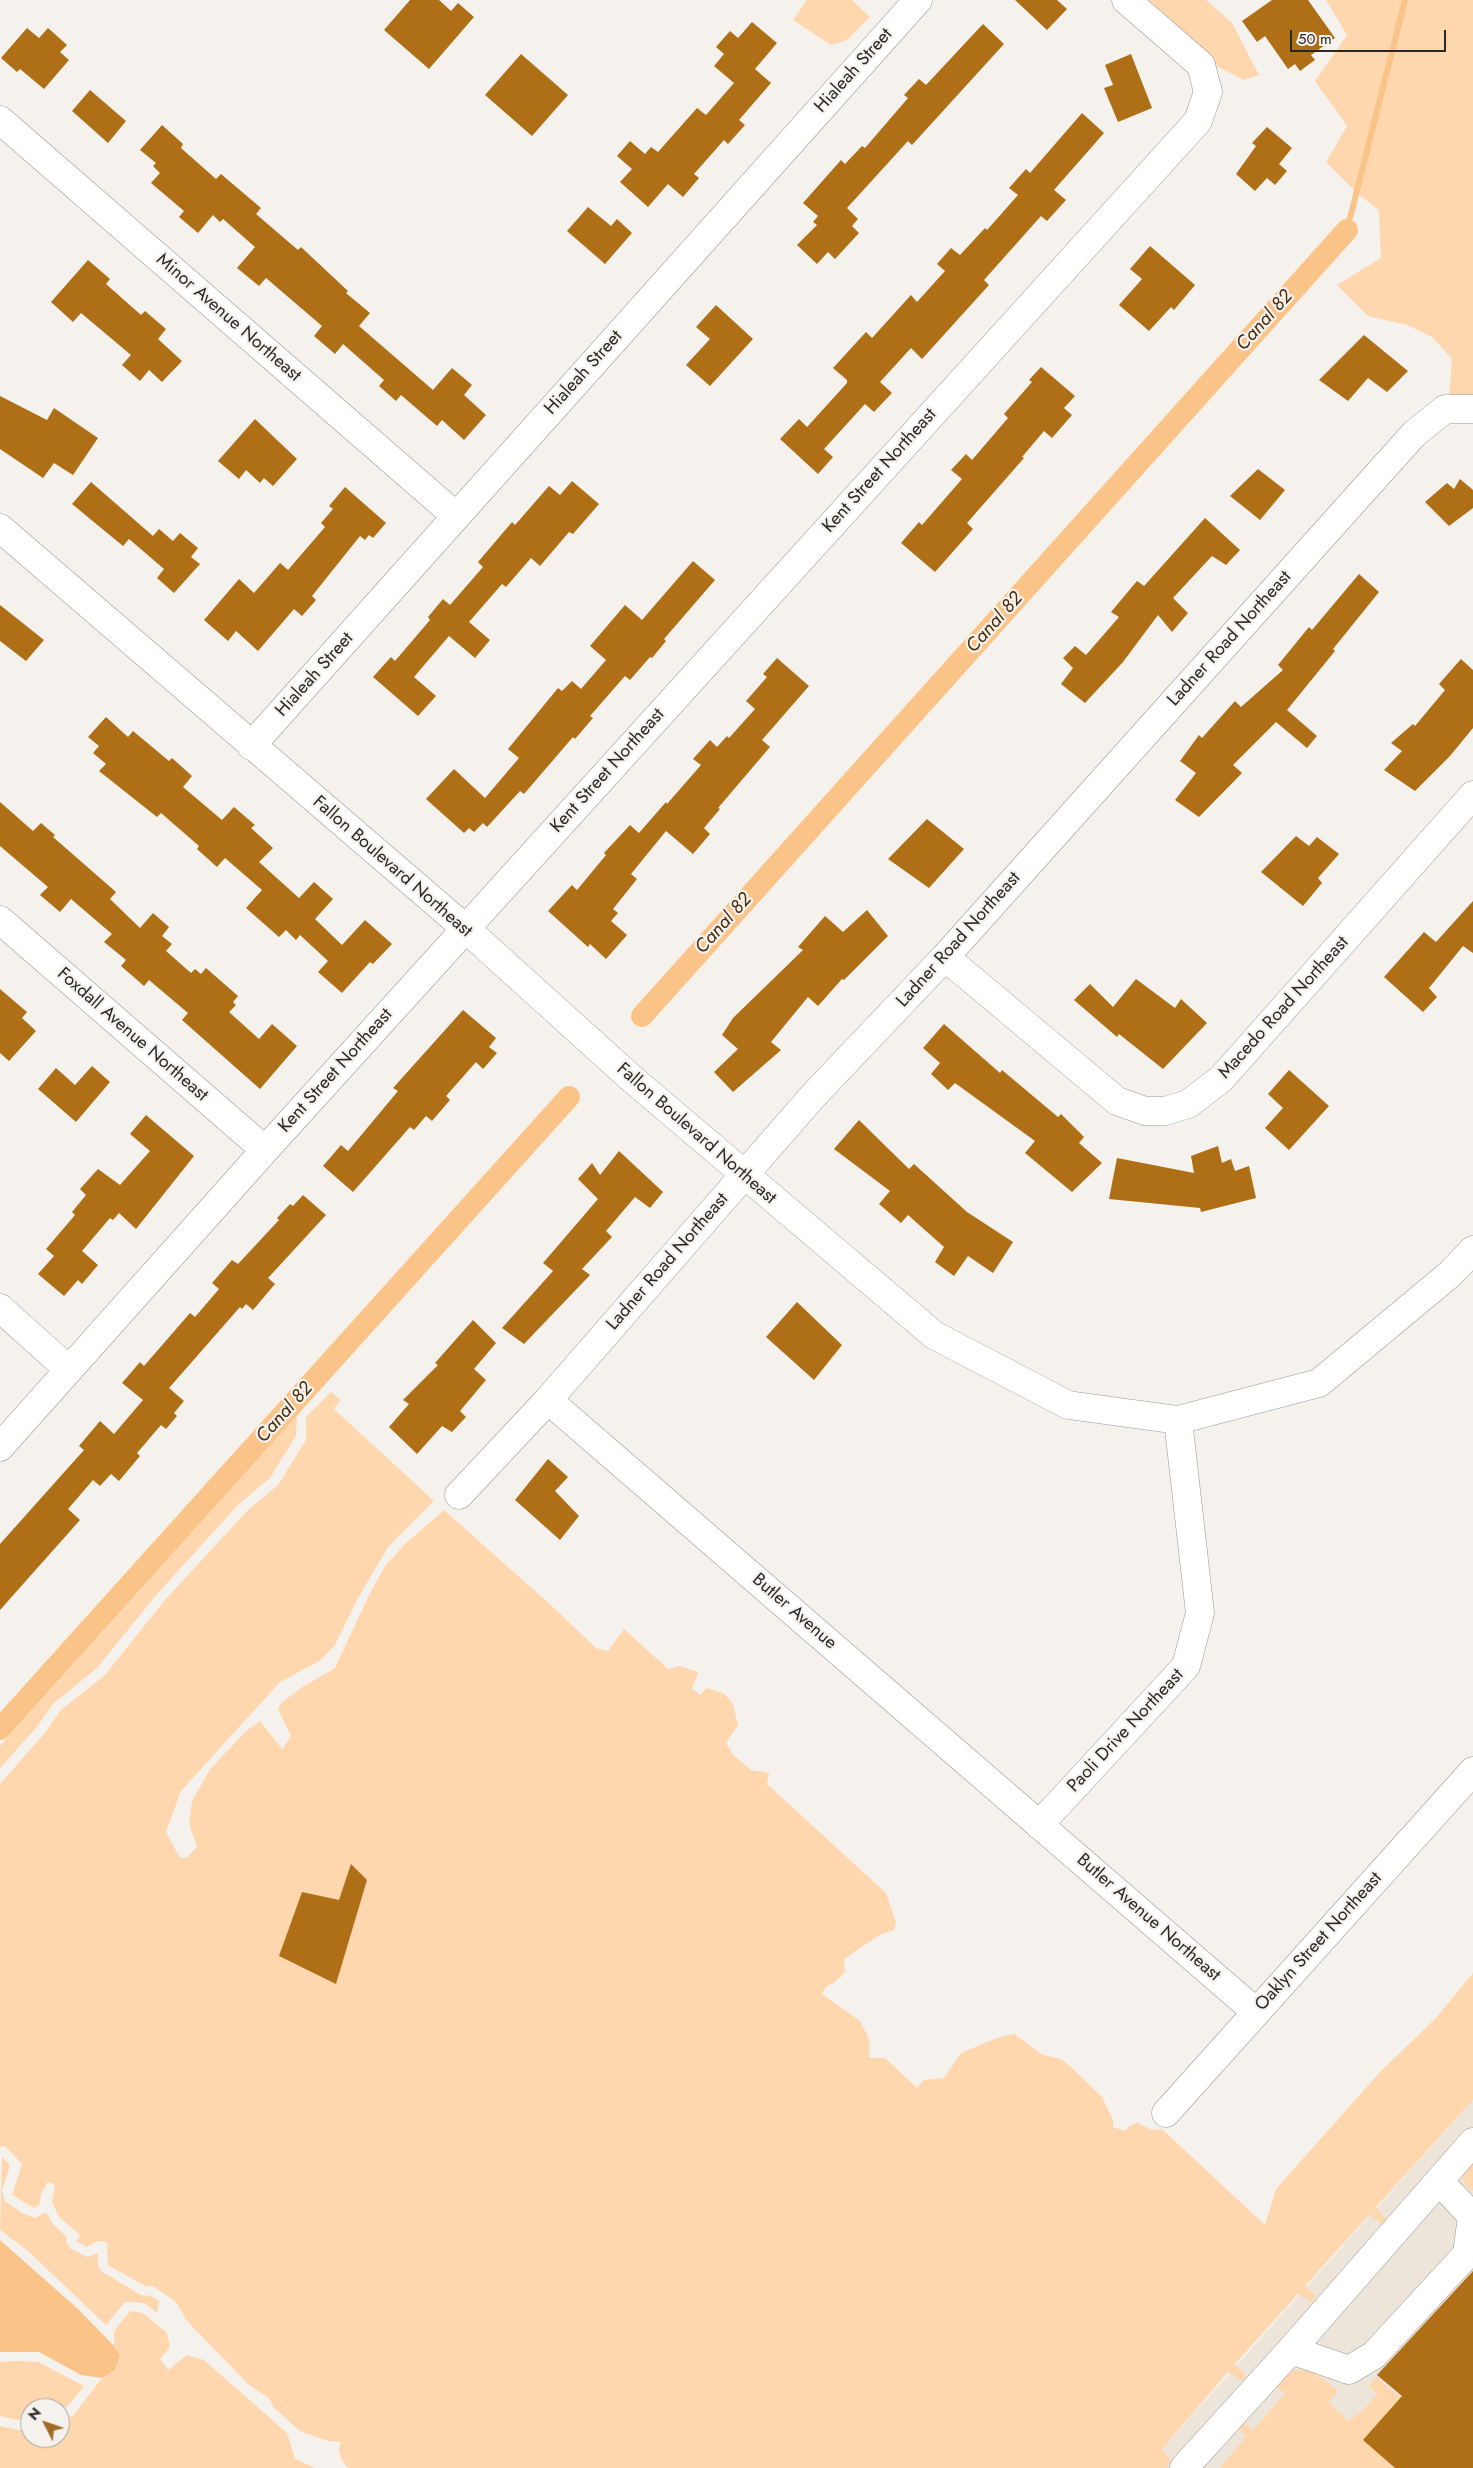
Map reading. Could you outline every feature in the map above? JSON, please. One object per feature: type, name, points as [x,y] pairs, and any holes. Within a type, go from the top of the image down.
[{"type":"street","name":"Hialeah Street","points":[[252,746],[918,0]]},
{"type":"street","name":"Kent Street Northeast","points":[[0,1447],[465,928],[1198,121],[1208,92],[1201,65],[1126,0]]},
{"type":"street","name":"Minor Avenue Northeast","points":[[0,120],[456,516]]},
{"type":"street","name":"Ladner Road Northeast","points":[[459,1496],[548,1400],[813,1096],[945,957],[1414,434],[1445,409],[1473,409]]},
{"type":"street","name":"Fallon Boulevard Northeast","points":[[0,528],[465,928],[598,1049],[934,1335],[1068,1404],[1178,1420],[1319,1383],[1450,1274],[1473,1250]]},
{"type":"street","name":"Macedo Road Northeast","points":[[945,957],[1118,1101],[1145,1111],[1165,1111],[1188,1104],[1221,1079],[1473,795]]},
{"type":"street","name":"Foxdall Avenue Northeast","points":[[0,920],[265,1150]]},
{"type":"street","points":[[0,1308],[70,1370]]},
{"type":"street","name":"Butler Avenue","points":[[548,1400],[1039,1825]]},
{"type":"street","name":"Paoli Drive Northeast","points":[[1039,1825],[1186,1666],[1200,1613],[1178,1420]]},
{"type":"street","name":"Oaklyn Street Northeast","points":[[1166,2113],[1473,1771]]},
{"type":"street","name":"Butler Avenue Northeast","points":[[1039,1825],[1256,2012]]},
{"type":"street","points":[[1184,2468],[1292,2350],[1473,2142]]},
{"type":"street","points":[[1292,2350],[1348,2370],[1374,2355],[1468,2254],[1472,2216],[1439,2180]]},
{"type":"shaded area","points":[[807,0],[852,0],[870,17],[847,40],[831,45],[793,20]]},
{"type":"shaded area","points":[[1145,0],[1206,0],[1232,23],[1259,75],[1244,80],[1220,68]]},
{"type":"shaded area","points":[[1326,0],[1473,0],[1473,399],[1449,397],[1452,359],[1432,337],[1407,325],[1368,316],[1337,285],[1381,258],[1379,210],[1359,195],[1326,162],[1347,126],[1315,81],[1347,35]]},
{"type":"shaded area","points":[[331,1392],[341,1400],[334,1409],[434,1501],[388,1547],[358,1598],[335,1645],[321,1660],[280,1682],[181,1791],[166,1832],[180,1858],[188,1857],[197,1846],[189,1824],[192,1801],[210,1769],[245,1732],[260,1721],[282,1749],[291,1736],[278,1709],[281,1703],[304,1686],[335,1668],[371,1591],[386,1565],[405,1544],[444,1510],[596,1648],[608,1651],[624,1629],[668,1669],[680,1666],[698,1672],[692,1689],[700,1695],[707,1688],[725,1694],[733,1704],[738,1725],[726,1743],[733,1755],[751,1770],[769,1773],[767,1784],[886,1893],[896,1922],[894,1930],[881,1934],[844,1959],[845,1972],[835,1982],[826,1987],[822,1994],[860,2021],[869,2039],[870,2058],[885,2058],[917,2088],[924,2080],[944,2078],[961,2053],[997,2038],[1014,2034],[1043,2055],[1061,2059],[1072,2068],[1102,2097],[1113,2120],[1113,2127],[1125,2131],[1129,2126],[1137,2123],[1152,2130],[1162,2129],[1265,2225],[1276,2189],[1380,2072],[1435,2019],[1473,1973],[1473,2100],[1376,2207],[1387,2221],[1383,2224],[1369,2215],[1305,2286],[1315,2295],[1315,2299],[1312,2302],[1298,2294],[1235,2364],[1245,2374],[1245,2378],[1242,2381],[1228,2372],[1162,2449],[1171,2461],[1167,2468],[348,2468],[341,2459],[339,2448],[341,2442],[328,2441],[300,2431],[273,2407],[269,2398],[249,2385],[187,2321],[176,2302],[153,2286],[145,2286],[108,2265],[107,2242],[98,2241],[87,2247],[76,2241],[80,2235],[59,2217],[52,2202],[55,2185],[48,2182],[41,2194],[40,2204],[34,2208],[12,2195],[22,2164],[5,2146],[0,2147],[0,1784],[44,1734],[61,1710],[105,1675],[165,1600],[247,1511],[278,1485],[306,1440],[306,1417]]},
{"type":"shaded area","points":[[297,1415],[296,1436],[270,1478],[239,1504],[157,1594],[97,1668],[53,1704],[36,1728],[0,1768],[0,1746]]},
{"type":"shaded area","points":[[1473,2100],[1473,2468],[1167,2468],[1162,2449]]},
{"type":"shaded area","points":[[2,2157],[10,2165],[2,2191],[5,2201],[22,2213],[35,2218],[46,2212],[53,2224],[67,2237],[66,2242],[70,2248],[87,2257],[98,2253],[98,2266],[101,2271],[141,2295],[151,2296],[159,2301],[157,2313],[144,2303],[125,2302],[106,2325],[28,2251],[0,2230]]},
{"type":"shaded area","points":[[1471,2163],[1473,2165],[1473,2191],[1465,2185],[1462,2175]]},
{"type":"shaded area","points":[[0,2240],[78,2309],[114,2346],[120,2356],[115,2370],[102,2378],[81,2375],[39,2352],[0,2352]]},
{"type":"shaded area","points":[[130,2311],[143,2313],[167,2333],[170,2347],[160,2359],[168,2370],[187,2355],[204,2360],[287,2433],[295,2459],[315,2468],[0,2468],[0,2426],[20,2430],[20,2448],[70,2448],[70,2417],[72,2417],[102,2378],[115,2370],[120,2356],[114,2346],[114,2331]]},
{"type":"shaded area","points":[[0,2362],[38,2362],[84,2386],[70,2403],[70,2398],[20,2398],[20,2419],[17,2420],[0,2416]]},
{"type":"shaded area","points":[[1306,2370],[1316,2374],[1338,2391],[1328,2402],[1349,2421],[1357,2413],[1359,2415],[1377,2394],[1369,2386],[1376,2377],[1401,2398],[1396,2468],[1220,2468],[1246,2437],[1236,2426],[1242,2422],[1253,2430],[1285,2394],[1275,2385],[1283,2375],[1291,2371]]},
{"type":"building","points":[[410,0],[439,0],[451,11],[458,3],[474,17],[429,69],[384,30]]},
{"type":"building","points":[[1015,0],[1057,0],[1067,9],[1047,30]]},
{"type":"building","points":[[1272,0],[1308,0],[1335,38],[1311,55],[1315,60],[1300,71],[1295,64],[1288,69],[1265,36],[1257,42],[1242,21]]},
{"type":"building","points":[[752,22],[777,43],[755,69],[771,83],[739,120],[745,125],[728,144],[724,140],[694,174],[699,178],[683,197],[668,184],[648,207],[620,182],[632,169],[617,156],[630,141],[645,154],[651,147],[658,152],[697,108],[706,115],[734,83],[714,66],[724,54],[716,47],[730,31],[738,38]]},
{"type":"building","points":[[983,24],[1004,44],[912,145],[908,141],[847,208],[858,219],[852,226],[859,233],[835,259],[828,252],[817,264],[797,245],[817,225],[813,222],[818,216],[803,203],[841,160],[845,164],[862,146],[865,148],[908,98],[904,95],[919,79],[926,85]]},
{"type":"building","points":[[27,28],[39,38],[48,28],[67,45],[60,52],[69,60],[44,89],[20,69],[17,72],[1,58]]},
{"type":"building","points":[[521,54],[568,95],[532,136],[485,95]]},
{"type":"building","points":[[1131,54],[1152,108],[1118,122],[1104,88],[1113,85],[1105,65]]},
{"type":"building","points":[[90,90],[126,121],[108,143],[72,111]]},
{"type":"building","points":[[1082,113],[1104,133],[1054,190],[1066,200],[1047,221],[1041,216],[984,280],[989,285],[922,359],[911,348],[880,382],[892,393],[874,412],[865,404],[824,449],[833,457],[818,474],[780,439],[799,419],[807,427],[847,383],[847,380],[833,368],[866,332],[872,338],[911,295],[917,302],[945,271],[937,264],[951,248],[960,255],[985,228],[987,230],[1018,195],[1009,188],[1026,169],[1030,173]]},
{"type":"building","points":[[162,125],[183,144],[181,148],[216,179],[221,174],[261,208],[256,214],[298,250],[301,247],[348,291],[346,293],[370,313],[359,326],[433,390],[452,368],[472,385],[464,395],[486,415],[464,440],[442,420],[437,426],[401,395],[396,401],[379,386],[384,380],[343,344],[335,354],[314,336],[322,326],[266,278],[259,286],[237,268],[255,247],[223,219],[220,222],[213,215],[198,233],[179,217],[184,211],[151,183],[160,173],[153,166],[156,163],[140,150]]},
{"type":"building","points":[[1267,127],[1292,148],[1279,164],[1287,171],[1275,185],[1267,178],[1255,191],[1236,174],[1256,146],[1252,143]]},
{"type":"building","points":[[588,207],[611,226],[617,219],[632,233],[605,264],[567,231]]},
{"type":"building","points":[[1150,246],[1195,285],[1174,310],[1171,307],[1149,331],[1119,305],[1142,279],[1130,269]]},
{"type":"building","points":[[88,260],[110,279],[106,284],[141,315],[145,311],[166,329],[158,339],[182,361],[162,382],[149,370],[140,381],[122,365],[131,355],[81,313],[73,322],[51,302]]},
{"type":"building","points":[[716,305],[753,339],[710,386],[686,365],[710,339],[696,327]]},
{"type":"building","points":[[1364,335],[1408,371],[1387,392],[1368,378],[1348,401],[1319,380]]},
{"type":"building","points":[[1041,367],[1075,396],[1064,408],[1072,415],[1052,438],[1044,431],[1022,457],[1024,458],[967,523],[973,529],[935,572],[901,543],[919,522],[922,525],[962,479],[951,470],[966,454],[972,460],[1008,418],[1004,414],[1032,382],[1029,380]]},
{"type":"building","points":[[0,396],[47,420],[54,408],[98,438],[73,475],[54,463],[43,478],[0,449]]},
{"type":"building","points":[[255,419],[297,459],[273,486],[264,478],[260,483],[246,470],[239,479],[218,461]]},
{"type":"building","points":[[1258,469],[1285,490],[1260,520],[1230,496]]},
{"type":"building","points":[[1460,479],[1473,490],[1473,508],[1449,526],[1425,502],[1447,483],[1454,489]]},
{"type":"building","points":[[572,481],[599,504],[573,534],[569,532],[540,566],[531,558],[506,587],[502,584],[469,622],[490,640],[475,658],[449,636],[414,677],[436,696],[418,716],[373,677],[391,657],[395,661],[430,620],[428,617],[443,599],[450,605],[483,567],[478,562],[512,522],[515,525],[549,486],[560,495]]},
{"type":"building","points":[[91,482],[153,536],[159,529],[173,541],[180,533],[198,548],[191,557],[200,564],[174,593],[157,578],[164,569],[129,539],[123,546],[72,504]]},
{"type":"building","points":[[345,487],[386,523],[373,538],[369,535],[365,540],[360,536],[312,596],[316,600],[302,616],[294,609],[258,651],[236,631],[228,641],[204,620],[239,579],[254,593],[280,563],[288,570],[325,527],[321,523],[333,509],[329,506]]},
{"type":"building","points":[[1205,518],[1240,550],[1226,565],[1212,556],[1173,598],[1188,613],[1172,632],[1158,615],[1123,662],[1085,703],[1061,684],[1073,668],[1063,658],[1075,646],[1086,655],[1119,617],[1111,612],[1137,581],[1144,586]]},
{"type":"building","points":[[693,561],[715,580],[664,639],[666,641],[652,658],[650,657],[630,680],[625,676],[590,716],[593,718],[575,739],[573,737],[524,794],[520,791],[487,827],[483,823],[474,832],[469,828],[464,833],[426,799],[454,769],[485,798],[519,758],[508,749],[558,688],[562,691],[572,681],[581,689],[606,660],[590,646],[625,605],[642,620]]},
{"type":"building","points":[[1359,574],[1379,592],[1333,649],[1335,651],[1287,710],[1317,736],[1307,748],[1276,722],[1233,765],[1242,773],[1199,817],[1175,800],[1196,773],[1180,761],[1199,735],[1202,738],[1235,701],[1241,707],[1283,670],[1278,665],[1309,627],[1312,630]]},
{"type":"building","points":[[0,605],[44,640],[26,661],[0,641]]},
{"type":"building","points":[[777,658],[809,686],[762,740],[770,747],[718,808],[720,809],[704,828],[710,834],[693,854],[666,831],[631,874],[637,879],[613,909],[618,913],[611,921],[627,935],[606,959],[590,944],[588,947],[548,911],[572,885],[577,890],[606,855],[604,853],[630,825],[639,833],[666,802],[667,804],[701,765],[693,759],[710,740],[717,747],[727,736],[729,738],[755,709],[746,701],[767,677],[763,674]]},
{"type":"building","points":[[1461,659],[1473,670],[1473,728],[1450,756],[1415,791],[1384,770],[1402,751],[1391,743],[1413,724],[1415,726],[1445,690],[1439,684]]},
{"type":"building","points":[[106,717],[128,737],[133,731],[169,761],[172,758],[192,776],[183,787],[222,820],[234,807],[255,825],[251,828],[273,848],[259,862],[299,898],[314,882],[333,899],[315,919],[342,945],[365,920],[392,944],[373,964],[370,962],[342,993],[318,972],[328,961],[300,935],[296,940],[286,930],[279,937],[246,908],[262,890],[225,858],[217,867],[197,849],[199,846],[161,813],[157,817],[99,771],[106,764],[93,753],[99,746],[88,737]]},
{"type":"building","points":[[0,802],[33,831],[41,823],[55,835],[53,837],[116,892],[110,899],[140,928],[153,913],[169,927],[162,936],[172,944],[166,951],[191,973],[195,969],[201,974],[206,968],[238,996],[233,1002],[236,1005],[229,1012],[259,1039],[272,1024],[297,1046],[260,1089],[182,1020],[188,1013],[149,980],[144,986],[121,966],[126,960],[104,942],[112,934],[71,899],[60,912],[40,895],[48,887],[0,846]]},
{"type":"building","points":[[927,819],[964,849],[929,888],[888,859]]},
{"type":"building","points":[[1296,836],[1309,846],[1317,837],[1339,854],[1318,878],[1322,883],[1303,906],[1261,872]]},
{"type":"building","points":[[1473,901],[1473,953],[1463,946],[1429,988],[1437,997],[1423,1012],[1384,977],[1424,932],[1436,942]]},
{"type":"building","points":[[867,910],[888,936],[844,980],[842,979],[818,1006],[808,997],[771,1042],[781,1050],[733,1092],[714,1072],[738,1049],[722,1035],[733,1018],[803,950],[798,947],[825,916],[843,932]]},
{"type":"building","points":[[1136,979],[1175,1008],[1181,999],[1207,1023],[1163,1069],[1119,1034],[1117,1037],[1074,1000],[1090,984],[1113,1007]]},
{"type":"building","points":[[0,989],[27,1012],[22,1018],[36,1031],[9,1061],[0,1053]]},
{"type":"building","points":[[463,1010],[496,1038],[489,1047],[497,1053],[483,1069],[476,1062],[446,1096],[450,1100],[432,1121],[426,1116],[414,1130],[410,1127],[353,1192],[323,1166],[341,1145],[348,1151],[398,1091],[393,1088]]},
{"type":"building","points":[[944,1024],[1000,1073],[1002,1070],[1058,1117],[1061,1114],[1084,1137],[1079,1143],[1102,1163],[1072,1192],[1025,1153],[1035,1141],[955,1083],[948,1090],[931,1074],[940,1063],[923,1048]]},
{"type":"building","points":[[92,1066],[110,1082],[76,1122],[38,1089],[56,1068],[75,1085]]},
{"type":"building","points":[[1289,1070],[1329,1106],[1289,1150],[1265,1128],[1283,1108],[1268,1094]]},
{"type":"building","points":[[146,1115],[194,1156],[136,1229],[119,1213],[113,1220],[110,1218],[82,1251],[98,1265],[82,1284],[78,1280],[64,1296],[38,1274],[54,1256],[46,1249],[75,1215],[72,1212],[86,1195],[80,1189],[98,1169],[120,1185],[150,1151],[130,1134]]},
{"type":"building","points":[[859,1120],[909,1169],[914,1164],[967,1212],[1013,1242],[993,1273],[968,1256],[954,1276],[935,1262],[944,1247],[908,1215],[901,1223],[879,1204],[890,1191],[834,1149]]},
{"type":"building","points":[[1218,1146],[1222,1163],[1231,1159],[1235,1171],[1249,1166],[1256,1198],[1201,1212],[1200,1208],[1109,1199],[1117,1158],[1194,1173],[1191,1156]]},
{"type":"building","points":[[619,1151],[663,1192],[650,1208],[635,1197],[606,1231],[612,1237],[582,1269],[590,1275],[524,1344],[502,1328],[553,1271],[543,1263],[598,1199],[578,1179],[592,1163],[600,1175]]},
{"type":"building","points":[[303,1195],[326,1215],[268,1278],[275,1284],[253,1310],[246,1304],[242,1309],[240,1307],[169,1388],[184,1401],[174,1413],[177,1416],[166,1429],[161,1425],[137,1453],[140,1456],[119,1481],[111,1474],[100,1486],[93,1480],[68,1509],[80,1520],[0,1610],[0,1544],[84,1450],[79,1446],[100,1421],[114,1434],[143,1400],[122,1383],[140,1362],[144,1366],[190,1313],[195,1317],[219,1289],[212,1283],[232,1260],[238,1264],[279,1220],[277,1218],[290,1204],[293,1206]]},
{"type":"building","points":[[797,1302],[842,1345],[814,1380],[766,1337]]},
{"type":"building","points":[[473,1320],[496,1343],[474,1369],[486,1380],[460,1411],[466,1417],[452,1432],[442,1426],[417,1454],[389,1427],[409,1404],[403,1400],[438,1365],[435,1363]]},
{"type":"building","points":[[548,1459],[568,1477],[555,1491],[579,1516],[560,1540],[515,1500]]},
{"type":"building","points":[[351,1864],[367,1880],[336,1984],[279,1956],[302,1892],[339,1900]]},
{"type":"building","points":[[1473,2271],[1473,2468],[1395,2468],[1363,2440],[1402,2396],[1377,2375]]},
{"type":"waterway","points":[[1347,230],[1405,0]]},
{"type":"waterway","name":"Canal 82","points":[[642,1016],[1347,230]]},
{"type":"waterway","name":"Canal 82","points":[[0,1729],[569,1097]]}]
